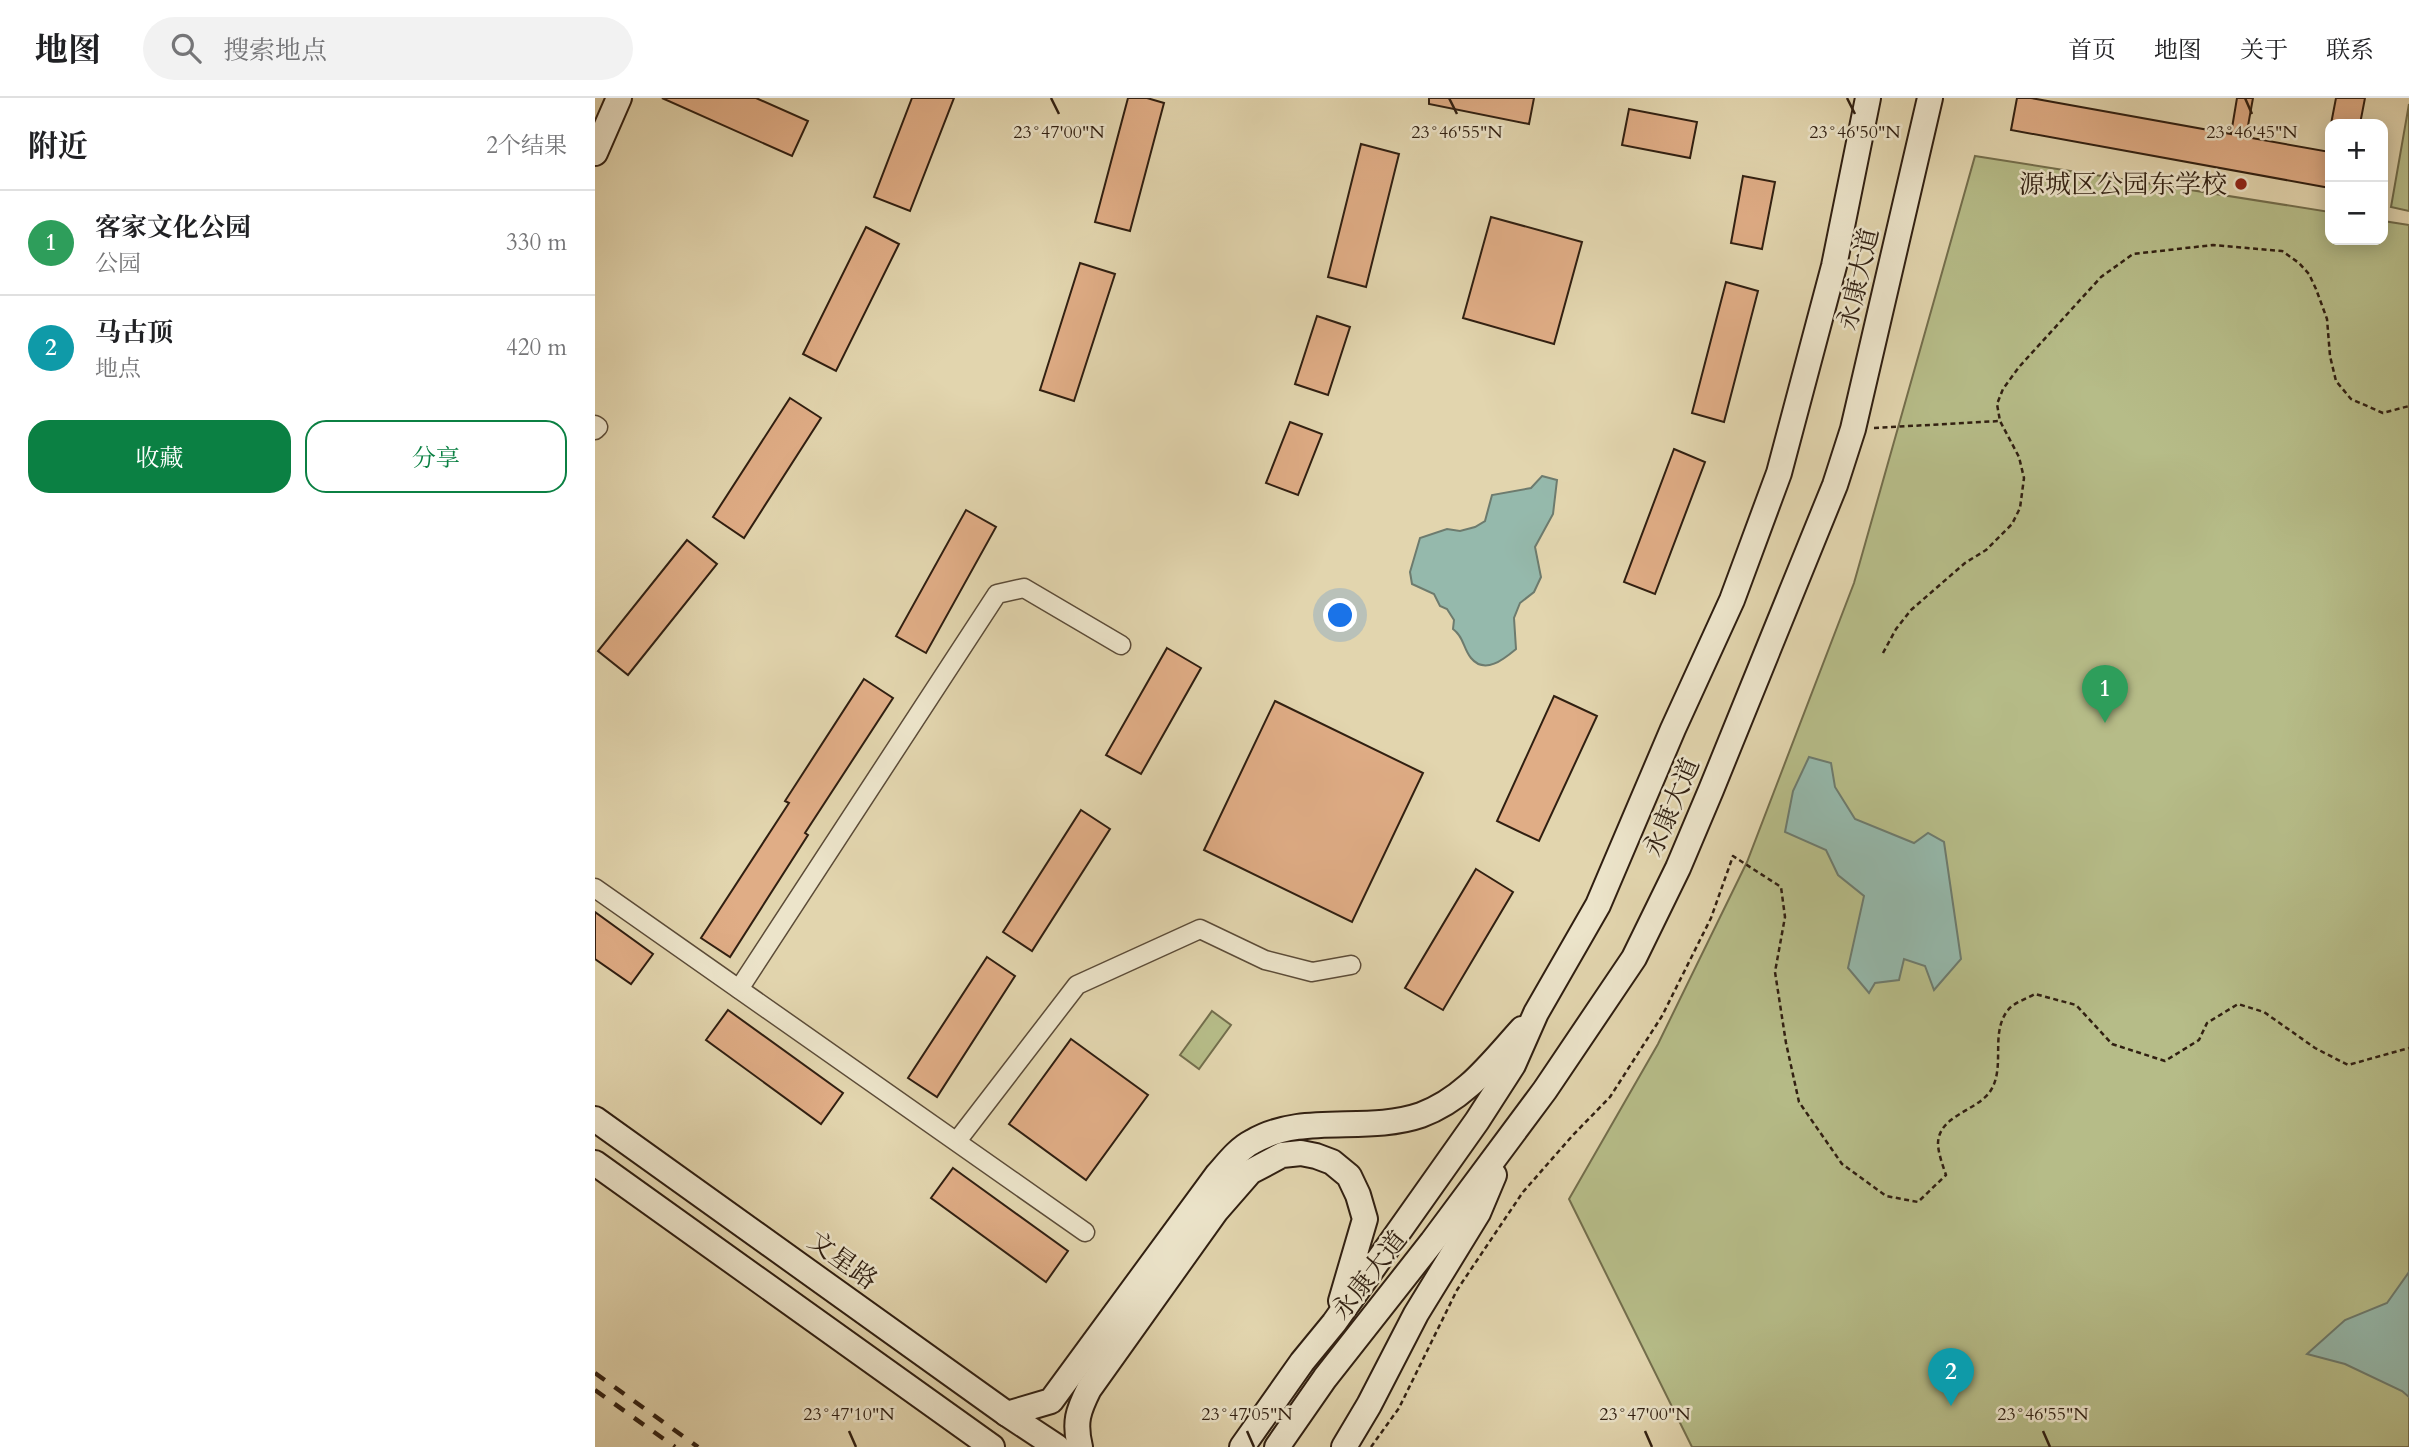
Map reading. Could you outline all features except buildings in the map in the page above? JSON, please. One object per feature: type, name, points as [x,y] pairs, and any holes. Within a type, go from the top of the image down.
[{"type":"street","points":[[595,153],[619,98]]},
{"type":"street","name":"永康大道","points":[[1242,1447],[1301,1362],[1334,1323],[1506,1076],[1537,1013],[1598,905],[1673,729],[1732,600],[1779,473],[1834,266],[1868,98]]},
{"type":"street","name":"永康大道","points":[[1277,1447],[1325,1378],[1432,1242],[1545,1090],[1627,969],[1650,924],[1711,790],[1835,485],[1853,429],[1930,98]]},
{"type":"street","points":[[739,989],[997,594],[1024,587],[1121,645]]},
{"type":"street","points":[[595,888],[1085,1231]]},
{"type":"street","points":[[957,1141],[1077,985],[1200,929],[1265,960],[1313,972],[1351,965]]},
{"type":"street","points":[[1007,1414],[1051,1401],[1217,1175],[1234,1156],[1252,1142],[1276,1132],[1308,1125],[1392,1123],[1422,1114],[1446,1103],[1471,1086],[1537,1013]]},
{"type":"street","name":"文星路","points":[[595,1119],[1057,1447]]},
{"type":"street","points":[[1344,1447],[1416,1314],[1478,1213],[1511,1136]]},
{"type":"street","points":[[1080,1447],[1076,1429],[1079,1409],[1089,1389],[1216,1211],[1250,1172],[1282,1155],[1301,1153],[1332,1162],[1349,1176],[1358,1195],[1365,1219],[1334,1323]]},
{"type":"street","points":[[595,1163],[992,1447]]},
{"type":"path","points":[[1883,653],[1896,629],[1911,610],[1965,562],[1986,550],[2012,524],[2021,508],[2024,478],[2019,457],[2000,421],[1997,404],[2003,389],[2019,367],[2101,277],[2133,254],[2213,245],[2282,251],[2309,274],[2327,319],[2330,356],[2336,381],[2351,399],[2383,413],[2409,406]]},
{"type":"path","points":[[1853,429],[2000,421]]},
{"type":"path","points":[[1371,1447],[1399,1408],[1458,1290],[1523,1192],[1610,1097],[1662,1016],[1711,918],[1734,856],[1780,887],[1785,917],[1775,971],[1786,1043],[1799,1102],[1842,1164],[1886,1196],[1918,1202],[1946,1175],[1938,1143],[1948,1120],[1973,1107],[1990,1091],[1997,1067],[1997,1035],[2008,1009],[2035,994],[2076,1004],[2112,1044],[2165,1061],[2199,1040],[2207,1023],[2238,1004],[2264,1012],[2315,1048],[2348,1065],[2409,1048]]},
{"type":"green space","points":[[2409,104],[2409,211],[2391,207]]},
{"type":"green space","points":[[1975,156],[2325,211],[2325,245],[2388,245],[2388,222],[2409,225],[2409,1447],[1692,1447],[1569,1199],[1658,1044],[1747,862],[1854,583]]},
{"type":"green space","points":[[1212,1011],[1231,1025],[1199,1069],[1180,1055]]},
{"type":"water","points":[[1542,476],[1557,480],[1553,514],[1535,547],[1541,577],[1534,592],[1520,603],[1514,618],[1516,649],[1494,664],[1476,663],[1453,629],[1454,620],[1447,609],[1440,606],[1434,594],[1412,584],[1410,572],[1420,538],[1447,529],[1460,531],[1475,527],[1485,521],[1492,495],[1531,488]]},
{"type":"water","points":[[1809,757],[1831,763],[1835,787],[1855,819],[1914,843],[1928,833],[1944,842],[1961,959],[1934,990],[1925,966],[1904,959],[1899,980],[1875,983],[1869,993],[1848,968],[1864,896],[1838,875],[1826,850],[1785,832],[1793,791]]},
{"type":"water","points":[[2409,1272],[2409,1397],[2402,1391],[2345,1364],[2307,1354],[2345,1320],[2387,1303]]},
{"type":"railway","points":[[595,1373],[698,1447]]},
{"type":"railway","points":[[595,1390],[675,1447]]},
{"type":"place","name":"源城区公园东学校","points":[[2241,184]]},
{"type":"place","name":"客家文化公园","points":[[2105,723]]},
{"type":"place","name":"马古顶","points":[[1951,1406]]}]
